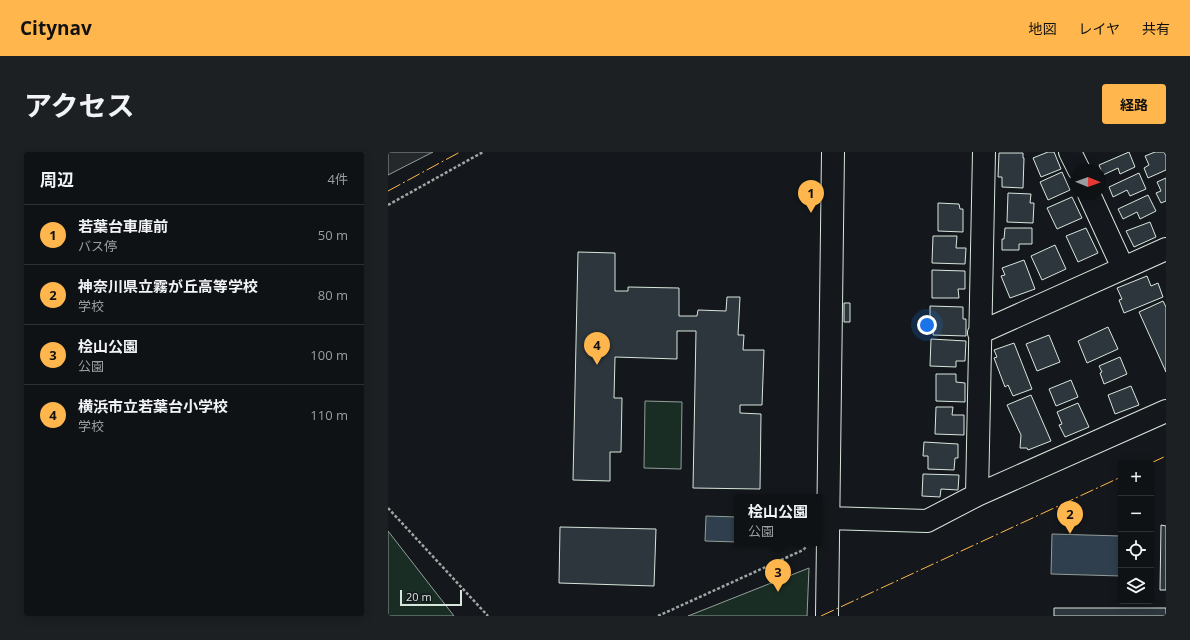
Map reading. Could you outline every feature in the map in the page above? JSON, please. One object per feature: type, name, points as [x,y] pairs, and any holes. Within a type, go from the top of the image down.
[{"type":"street","points":[[827,616],[833,152]]},
{"type":"street","points":[[977,495],[979,333],[984,152]]},
{"type":"street","points":[[1070,152],[1075,164]]},
{"type":"street","points":[[1092,200],[1123,268]]},
{"type":"street","points":[[979,333],[1166,249]]},
{"type":"street","points":[[828,518],[927,521],[977,495],[1166,411]]},
{"type":"path","points":[[388,205],[483,152]]},
{"type":"path","points":[[388,508],[488,616]]},
{"type":"path","points":[[658,616],[807,547]]},
{"type":"green space","points":[[645,401],[682,402],[681,469],[644,468]]},
{"type":"green space","points":[[388,531],[454,616],[388,616]]},
{"type":"green space","points":[[809,568],[807,616],[688,616]]},
{"type":"shaded area","points":[[388,152],[433,152],[388,175]]},
{"type":"water","points":[[706,516],[734,517],[734,542],[705,541]]},
{"type":"water","points":[[1052,534],[1118,536],[1118,576],[1051,574]]},
{"type":"building","points":[[1048,152],[1054,152],[1061,169],[1041,177],[1033,158]]},
{"type":"building","points":[[1129,152],[1135,167],[1120,174],[1118,168],[1106,174],[1106,164],[1101,164]]},
{"type":"building","points":[[1155,152],[1164,152],[1166,156],[1166,170],[1148,178],[1144,168],[1149,165],[1145,156]]},
{"type":"building","points":[[999,153],[1023,153],[1023,188],[1002,187],[1002,177],[998,177]]},
{"type":"building","points":[[1062,172],[1070,190],[1048,200],[1040,182]]},
{"type":"building","points":[[1139,173],[1146,189],[1130,196],[1127,190],[1113,197],[1109,187]]},
{"type":"building","points":[[1166,178],[1166,201],[1161,203],[1156,193],[1161,191],[1157,182]]},
{"type":"building","points":[[1008,193],[1031,194],[1030,203],[1034,203],[1033,223],[1007,222]]},
{"type":"building","points":[[1148,195],[1156,211],[1140,219],[1137,212],[1123,219],[1118,209]]},
{"type":"building","points":[[1070,198],[1070,200],[1073,200],[1082,218],[1057,229],[1047,208]]},
{"type":"building","points":[[938,203],[959,204],[960,209],[963,209],[963,232],[938,231]]},
{"type":"building","points":[[1150,222],[1156,237],[1134,247],[1126,231]]},
{"type":"building","points":[[1005,228],[1032,228],[1032,244],[1019,244],[1019,250],[1002,250],[1002,239],[1004,239]]},
{"type":"building","points":[[1086,228],[1098,253],[1078,262],[1066,236]]},
{"type":"building","points":[[933,236],[957,236],[956,248],[966,248],[965,264],[932,263]]},
{"type":"building","points":[[1055,245],[1066,269],[1042,280],[1031,256]]},
{"type":"building","points":[[578,252],[615,253],[615,291],[628,291],[628,287],[679,288],[679,316],[697,316],[698,310],[726,311],[727,297],[740,297],[738,335],[744,335],[743,350],[764,350],[762,405],[740,405],[740,413],[761,414],[760,489],[693,488],[696,331],[677,331],[677,359],[615,357],[614,398],[622,398],[621,452],[610,452],[610,481],[573,480]]},
{"type":"building","points":[[1024,260],[1035,289],[1010,298],[1001,276],[1005,275],[1002,268]]},
{"type":"building","points":[[932,270],[965,271],[965,289],[958,289],[959,298],[932,298]]},
{"type":"building","points":[[1147,276],[1151,286],[1158,283],[1163,297],[1124,313],[1119,300],[1122,299],[1117,288]]},
{"type":"building","points":[[1163,301],[1166,307],[1166,372],[1139,312]]},
{"type":"building","points":[[844,303],[850,303],[850,322],[844,322]]},
{"type":"building","points":[[930,306],[963,307],[963,319],[966,319],[966,336],[933,335],[934,322],[930,322]]},
{"type":"building","points":[[1108,327],[1118,349],[1087,363],[1078,341]]},
{"type":"building","points":[[1049,335],[1060,362],[1037,371],[1026,344]]},
{"type":"building","points":[[931,339],[966,341],[965,361],[956,361],[956,367],[930,366]]},
{"type":"building","points":[[1014,343],[1032,389],[1013,396],[1008,385],[1005,387],[994,358],[997,357],[994,350]]},
{"type":"building","points":[[1120,357],[1127,374],[1104,384],[1100,373],[1102,372],[1099,366]]},
{"type":"building","points":[[936,374],[956,374],[956,382],[965,383],[965,402],[936,401]]},
{"type":"building","points":[[1071,380],[1078,397],[1056,406],[1049,389]]},
{"type":"building","points":[[1131,386],[1139,405],[1115,414],[1108,395]]},
{"type":"building","points":[[1031,395],[1051,441],[1028,450],[1027,448],[1020,448],[1021,435],[1007,405]]},
{"type":"building","points":[[1078,403],[1089,427],[1065,437],[1059,425],[1062,424],[1057,412]]},
{"type":"building","points":[[936,407],[953,407],[952,415],[964,415],[964,435],[935,434]]},
{"type":"building","points":[[924,442],[958,444],[958,458],[955,458],[954,470],[928,469],[928,456],[923,456]]},
{"type":"building","points":[[923,474],[959,475],[958,490],[941,489],[940,497],[922,496]]},
{"type":"building","points":[[1161,525],[1166,526],[1166,590],[1160,590]]},
{"type":"building","points":[[560,527],[656,529],[654,586],[559,583]]},
{"type":"building","points":[[1054,608],[1166,608],[1166,616],[1054,616]]},
{"type":"power","points":[[388,191],[460,152]]},
{"type":"power","points":[[1154,462],[1166,456]]},
{"type":"power","points":[[821,616],[1118,478]]},
{"type":"place","name":"若葉台車庫前","points":[[811,213]]},
{"type":"place","name":"横浜市立若葉台小学校","points":[[597,365]]},
{"type":"place","name":"神奈川県立霧が丘高等学校","points":[[1070,534]]},
{"type":"place","name":"桧山公園","points":[[778,592]]}]
